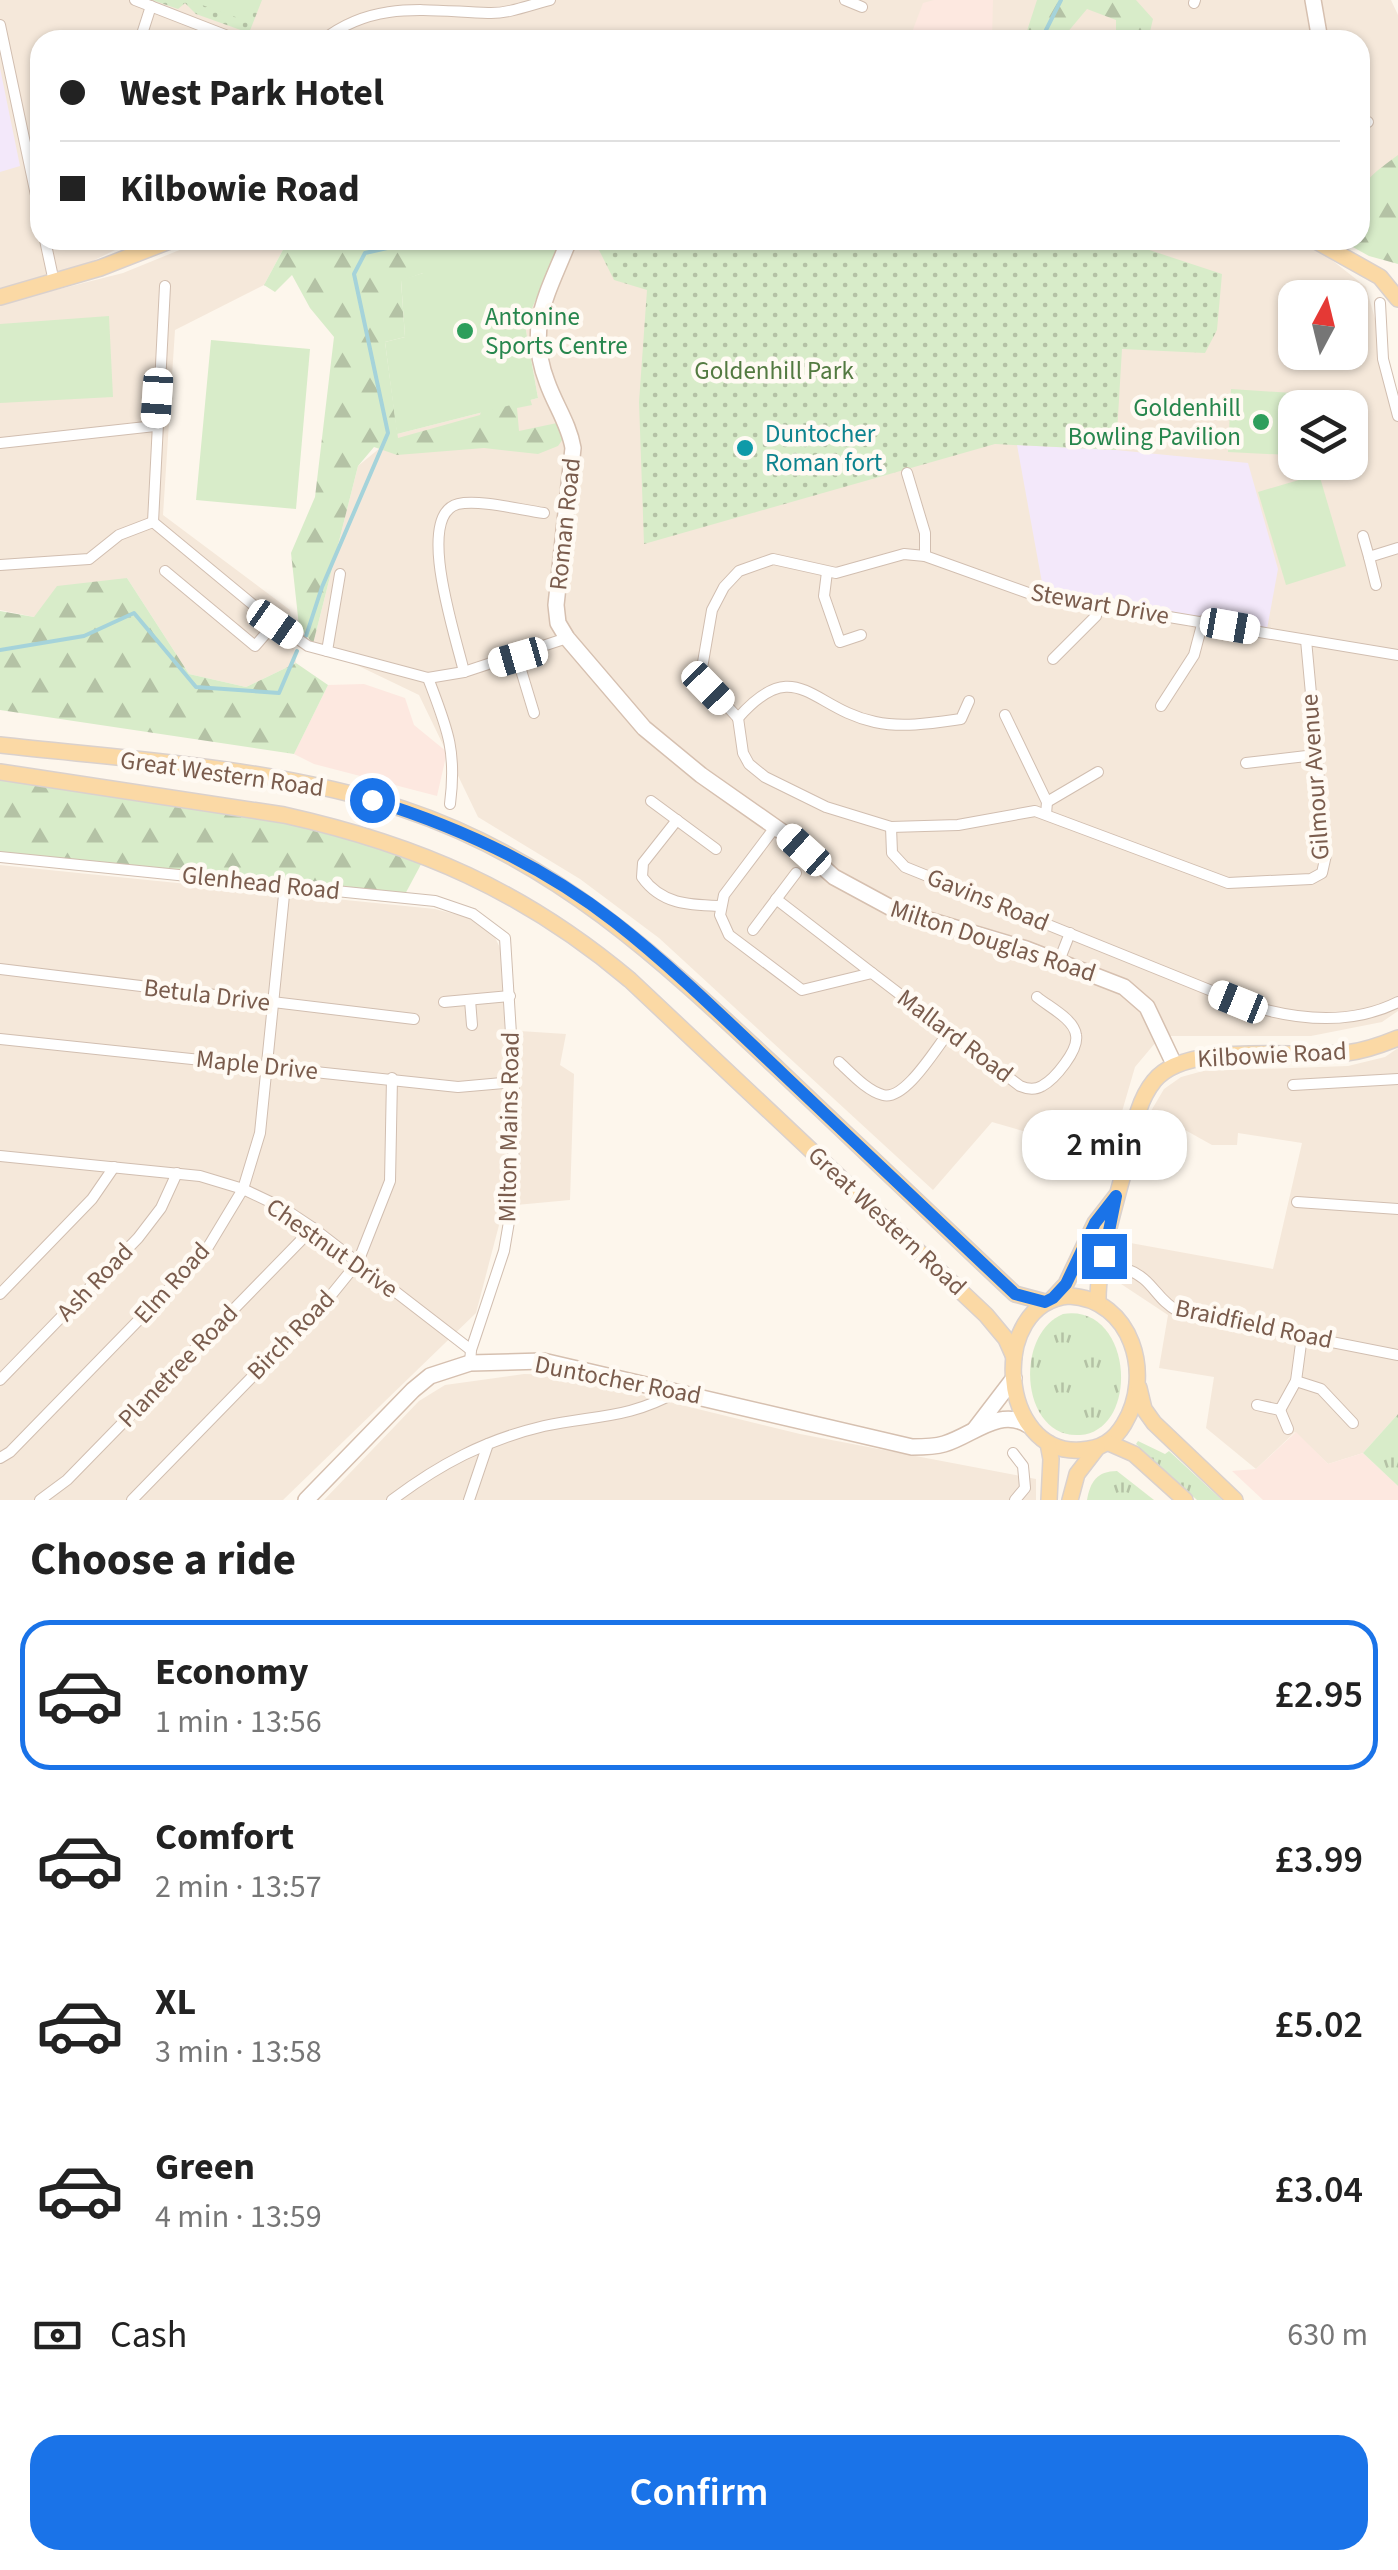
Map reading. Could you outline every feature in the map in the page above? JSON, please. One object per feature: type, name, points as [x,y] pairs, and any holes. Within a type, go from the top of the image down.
[{"type":"main road","points":[[0,297],[144,250]]},
{"type":"main road","points":[[1332,250],[1380,277],[1398,300]]},
{"type":"main road","points":[[1380,277],[1398,278]]},
{"type":"main road","name":"Great Western Road","points":[[0,745],[305,783],[406,810],[495,847],[568,890],[648,949],[1015,1294],[1049,1300]]},
{"type":"main road","name":"Great Western Road","points":[[0,772],[314,821],[426,855],[502,891],[570,933],[630,980],[986,1314],[1006,1339],[1014,1357]]},
{"type":"main road","name":"Kilbowie Road","points":[[1098,1303],[1098,1283],[1116,1196],[1141,1104],[1156,1078],[1174,1064],[1217,1054],[1348,1053],[1398,1038]]},
{"type":"main road","name":"Kilbowie Road","points":[[1049,1300],[1066,1284],[1095,1223],[1116,1196]]},
{"type":"main road","points":[[1185,1500],[1134,1454],[1103,1445],[1073,1450],[1048,1443],[1028,1425],[1014,1378],[1014,1357],[1026,1323],[1049,1300],[1077,1296],[1098,1303],[1115,1316],[1128,1332],[1135,1353],[1144,1409],[1154,1424],[1235,1500]]},
{"type":"main road","points":[[1070,1500],[1077,1474],[1126,1420],[1138,1386]]},
{"type":"main road","points":[[1048,1443],[1049,1500]]},
{"type":"street","points":[[135,0],[213,30]]},
{"type":"street","points":[[342,30],[381,8],[421,5],[488,13],[550,0]]},
{"type":"street","points":[[845,0],[862,7]]},
{"type":"street","points":[[1313,0],[1318,30]]},
{"type":"street","points":[[143,30],[152,6]]},
{"type":"street","points":[[0,25],[30,167]]},
{"type":"street","points":[[48,250],[54,282]]},
{"type":"street","name":"Roman Road","points":[[565,250],[539,316],[537,339],[545,378],[569,427],[573,448],[556,605],[558,623],[567,638]]},
{"type":"street","points":[[153,522],[165,286]]},
{"type":"street","points":[[1380,302],[1383,360],[1398,416]]},
{"type":"street","points":[[0,444],[155,426]]},
{"type":"street","points":[[907,473],[925,533],[925,556]]},
{"type":"street","points":[[464,672],[438,554],[436,539],[441,515],[448,507],[462,502],[544,513]]},
{"type":"street","points":[[153,522],[275,624],[308,646],[428,678],[518,657],[567,638]]},
{"type":"street","points":[[0,565],[90,560],[119,536],[153,522]]},
{"type":"street","points":[[1363,536],[1376,584]]},
{"type":"street","points":[[1369,557],[1398,548]]},
{"type":"street","name":"Stewart Drive","points":[[738,718],[708,688],[702,675],[707,629],[717,597],[739,571],[760,562],[785,560],[828,572],[848,572],[904,554],[925,556],[1031,594],[1398,655]]},
{"type":"street","points":[[164,572],[255,646],[275,624]]},
{"type":"street","points":[[828,572],[824,596],[840,642],[861,635]]},
{"type":"street","points":[[326,651],[340,574]]},
{"type":"street","points":[[1053,659],[1096,616],[1099,604]]},
{"type":"street","points":[[1161,706],[1194,655],[1203,621]]},
{"type":"street","name":"Milton Douglas Road","points":[[567,638],[626,710],[665,747],[776,826],[834,877],[880,904],[1058,962],[1134,992],[1147,1008],[1174,1064]]},
{"type":"street","name":"Gilmour Avenue","points":[[1050,811],[1228,883],[1311,879],[1322,873],[1326,855],[1306,640]]},
{"type":"street","points":[[518,657],[534,713]]},
{"type":"street","points":[[428,678],[452,741],[450,804]]},
{"type":"street","points":[[969,701],[961,719],[898,724],[858,718],[804,690],[772,687],[757,696],[738,718],[742,753],[765,778],[826,807],[891,827],[958,825],[1029,810],[1050,811],[1098,772]]},
{"type":"street","points":[[1004,715],[1050,811]]},
{"type":"street","points":[[1246,763],[1315,755]]},
{"type":"street","points":[[652,802],[716,849]]},
{"type":"street","points":[[677,820],[643,863],[642,877],[672,902],[690,906],[721,906],[731,884],[776,826]]},
{"type":"street","name":"Gavins Road","points":[[891,827],[892,854],[900,864],[1238,1002],[1276,1012],[1336,1017],[1374,1011],[1398,1002]]},
{"type":"street","name":"Glenhead Road","points":[[0,857],[445,904],[489,924],[508,944]]},
{"type":"street","points":[[752,930],[796,873]]},
{"type":"street","name":"Elm Road","points":[[0,1458],[205,1252],[243,1189],[260,1133],[285,885]]},
{"type":"street","name":"Mallard Road","points":[[776,899],[1020,1086],[1040,1088],[1074,1050],[1076,1040],[1068,1021],[1037,998]]},
{"type":"street","name":"Mallard Road","points":[[721,906],[723,925],[729,935],[796,988],[818,988],[872,973]]},
{"type":"street","points":[[1058,962],[1070,934]]},
{"type":"street","name":"Milton Mains Road","points":[[470,1356],[504,1251],[513,1198],[514,1082],[508,944]]},
{"type":"street","name":"Betula Drive","points":[[0,969],[414,1019]]},
{"type":"street","points":[[444,1002],[510,996]]},
{"type":"street","points":[[470,1000],[472,1025]]},
{"type":"street","points":[[839,1062],[873,1090],[894,1096],[905,1088],[949,1032]]},
{"type":"street","name":"Maple Drive","points":[[0,1039],[458,1087],[514,1082]]},
{"type":"street","name":"Birch Road","points":[[132,1500],[328,1299],[358,1262],[390,1180],[392,1078]]},
{"type":"street","points":[[1293,1086],[1398,1079]]},
{"type":"street","name":"Chestnut Drive","points":[[0,1156],[200,1176],[243,1189],[313,1228],[470,1356]]},
{"type":"street","points":[[0,1294],[92,1199],[114,1166]]},
{"type":"street","name":"Ash Road","points":[[0,1380],[138,1238],[160,1208],[177,1174]]},
{"type":"street","points":[[1297,1202],[1398,1209]]},
{"type":"street","name":"Planetree Road","points":[[40,1500],[67,1480],[313,1228]]},
{"type":"street","name":"Braidfield Road","points":[[1126,1268],[1143,1275],[1163,1304],[1179,1312],[1398,1352]]},
{"type":"street","points":[[1280,1410],[1296,1382],[1302,1336]]},
{"type":"street","name":"Duntocher Road","points":[[306,1500],[413,1390],[430,1376],[470,1356],[542,1361],[912,1447],[948,1443],[975,1428],[1008,1420],[1028,1425]]},
{"type":"street","points":[[975,1428],[1014,1378]]},
{"type":"street","points":[[1296,1382],[1321,1389],[1354,1423]]},
{"type":"street","points":[[392,1500],[436,1468],[488,1444],[546,1426],[626,1414],[678,1390]]},
{"type":"street","points":[[1257,1405],[1280,1410]]},
{"type":"street","points":[[1280,1410],[1288,1429]]},
{"type":"street","points":[[469,1500],[488,1444]]},
{"type":"street","points":[[1012,1453],[1025,1473],[1026,1488],[1015,1500]]},
{"type":"shaded area","points":[[0,0],[1391,0],[1398,15],[1398,161],[1370,199],[1370,30],[30,30],[30,250],[115,250],[54,280],[0,288]]},
{"type":"shaded area","points":[[993,0],[992,30],[913,30],[923,3]]},
{"type":"shaded area","points":[[0,68],[20,166],[0,172]]},
{"type":"shaded area","points":[[179,250],[283,250],[264,285],[175,330],[163,515],[290,610],[296,663],[246,687],[189,674],[127,578],[34,617],[0,610],[0,304],[123,273]]},
{"type":"shaded area","points":[[557,250],[1323,253],[1357,280],[1278,280],[1278,370],[1368,370],[1368,294],[1398,400],[1398,1011],[1382,1022],[1311,1036],[1161,1036],[1135,1067],[1109,1156],[992,1122],[933,1190],[659,938],[580,879],[478,817],[419,695],[313,644],[358,466],[397,434],[538,398],[525,325]]},
{"type":"shaded area","points":[[1017,445],[1248,463],[1278,569],[1267,629],[1043,588]]},
{"type":"shaded area","points":[[364,684],[405,698],[414,725],[447,752],[437,796],[314,764],[294,754],[328,685]]},
{"type":"shaded area","points":[[0,865],[435,909],[469,918],[493,933],[500,948],[505,1030],[566,1034],[560,1065],[574,1074],[570,1200],[504,1206],[476,1313],[283,1500],[0,1500]]},
{"type":"shaded area","points":[[1398,1048],[1398,1414],[1363,1453],[1328,1464],[1295,1432],[1256,1469],[1206,1428],[1214,1377],[1159,1368],[1168,1315],[1115,1280],[1125,1242],[1273,1269],[1302,1143],[1238,1133],[1237,1145],[1212,1145],[1151,1111],[1164,1089],[1181,1077],[1203,1071],[1348,1066],[1385,1057]]},
{"type":"shaded area","points":[[524,1374],[559,1375],[800,1434],[1036,1479],[1036,1500],[324,1500],[419,1401],[445,1385]]},
{"type":"shaded area","points":[[1296,1432],[1328,1464],[1363,1453],[1398,1486],[1398,1500],[1263,1500],[1232,1471],[1256,1469]]},
{"type":"green space","points":[[152,0],[262,0],[250,30],[196,14],[185,3],[178,9]]},
{"type":"green space","points":[[188,0],[251,0],[244,20]]},
{"type":"green space","points":[[1037,0],[1136,0],[1153,19],[1150,30],[1116,30],[1116,20],[1087,9],[1069,30],[1027,30]]},
{"type":"green space","points":[[1398,155],[1398,264],[1358,250],[1370,250],[1373,175]]},
{"type":"green space","points":[[283,250],[423,250],[423,273],[401,281],[405,337],[385,342],[398,438],[480,415],[495,366],[515,348],[532,405],[517,408],[519,431],[557,423],[563,439],[558,446],[538,454],[484,448],[397,455],[374,447],[358,466],[313,644],[299,626],[291,553],[315,497],[334,337],[310,308],[292,275],[275,292],[264,285]]},
{"type":"green space","name":"Antonine Sports Centre","points":[[423,250],[557,250],[525,325],[538,398],[397,434],[385,342],[405,337],[401,280],[423,273]]},
{"type":"green space","name":"Goldenhill Park","points":[[599,250],[1149,250],[1222,274],[1217,330],[1205,353],[1122,349],[1116,450],[995,444],[644,544],[639,402],[647,290],[614,280]]},
{"type":"green space","points":[[109,316],[113,397],[0,403],[0,324]]},
{"type":"green space","points":[[211,340],[310,349],[296,509],[196,500]]},
{"type":"green space","name":"Goldenhill Bowling Pavilion","points":[[1231,389],[1278,392],[1278,454],[1228,452]]},
{"type":"green space","points":[[1299,480],[1321,480],[1346,566],[1286,585],[1258,492]]},
{"type":"green space","points":[[127,578],[189,674],[246,687],[296,663],[328,685],[294,754],[0,710],[0,611],[34,617],[57,586]]},
{"type":"green space","points":[[0,772],[284,815],[426,855],[403,898],[0,857]]},
{"type":"green space","points":[[1063,1314],[1086,1316],[1104,1328],[1115,1346],[1121,1369],[1120,1392],[1113,1412],[1100,1428],[1080,1435],[1060,1432],[1045,1421],[1031,1384],[1036,1342],[1047,1325]]},
{"type":"green space","points":[[1398,1414],[1398,1486],[1363,1453]]},
{"type":"green space","points":[[1138,1441],[1165,1454],[1169,1451],[1222,1500],[1197,1500],[1136,1444]]},
{"type":"green space","points":[[1117,1471],[1154,1500],[1087,1500],[1096,1479]]},
{"type":"waterway","points":[[1046,30],[1061,0]]},
{"type":"waterway","points":[[306,636],[322,587],[388,433],[354,274],[365,253],[378,250]]},
{"type":"waterway","points":[[0,650],[84,636],[134,613],[196,687],[279,693],[297,651]]},
{"type":"place","name":"Antonine Sports Centre","points":[[465,331]]},
{"type":"place","name":"Goldenhill Bowling Pavilion","points":[[1261,422]]},
{"type":"place","name":"Duntocher Roman fort","points":[[745,448]]},
{"type":"route","points":[[372,800],[444,824],[495,847],[612,920],[689,985],[1015,1294],[1045,1302],[1053,1298],[1066,1284],[1095,1223],[1116,1196],[1104,1256]]}]
